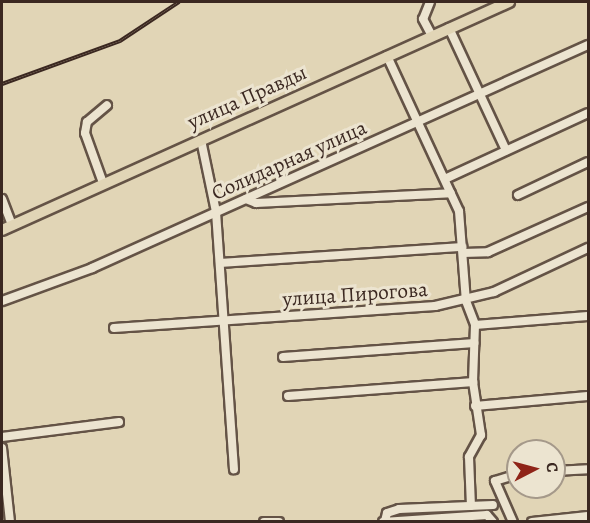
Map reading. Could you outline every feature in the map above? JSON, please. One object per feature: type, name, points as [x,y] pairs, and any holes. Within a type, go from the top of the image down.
[{"type":"main road","name":"улица Правды","points":[[7,227],[509,2]]},
{"type":"street","points":[[430,2],[423,18],[432,36]]},
{"type":"street","points":[[449,28],[506,150]]},
{"type":"street","name":"Солидарная улица","points":[[2,301],[92,267],[588,45]]},
{"type":"street","points":[[387,56],[417,123],[447,178],[459,211],[466,301],[476,325],[473,382],[481,435],[469,457],[471,506]]},
{"type":"street","points":[[103,183],[85,133],[87,122],[107,105]]},
{"type":"street","points":[[447,178],[588,113]]},
{"type":"street","points":[[201,140],[216,212],[226,321],[234,469]]},
{"type":"street","points":[[518,195],[588,162]]},
{"type":"street","points":[[246,199],[268,203],[451,193]]},
{"type":"street","points":[[2,200],[7,227]]},
{"type":"street","points":[[220,263],[463,250],[488,252],[588,207]]},
{"type":"street","name":"улица Пирогова","points":[[114,328],[466,301],[588,248]]},
{"type":"street","points":[[476,325],[588,316]]},
{"type":"street","points":[[283,357],[474,344]]},
{"type":"street","points":[[288,396],[473,382]]},
{"type":"street","points":[[475,406],[588,396]]},
{"type":"street","points":[[2,437],[119,422]]},
{"type":"street","points":[[2,448],[4,488],[10,522]]},
{"type":"street","points":[[566,470],[588,469]]},
{"type":"street","points":[[506,478],[495,481],[513,522]]},
{"type":"street","points":[[494,522],[487,515],[386,521],[387,513],[399,509],[493,505],[502,498]]},
{"type":"street","points":[[493,505],[494,522]]},
{"type":"street","points":[[532,522],[588,516]]},
{"type":"street","points":[[264,522],[279,522]]},
{"type":"railway","points":[[2,84],[120,41],[179,2]]}]
